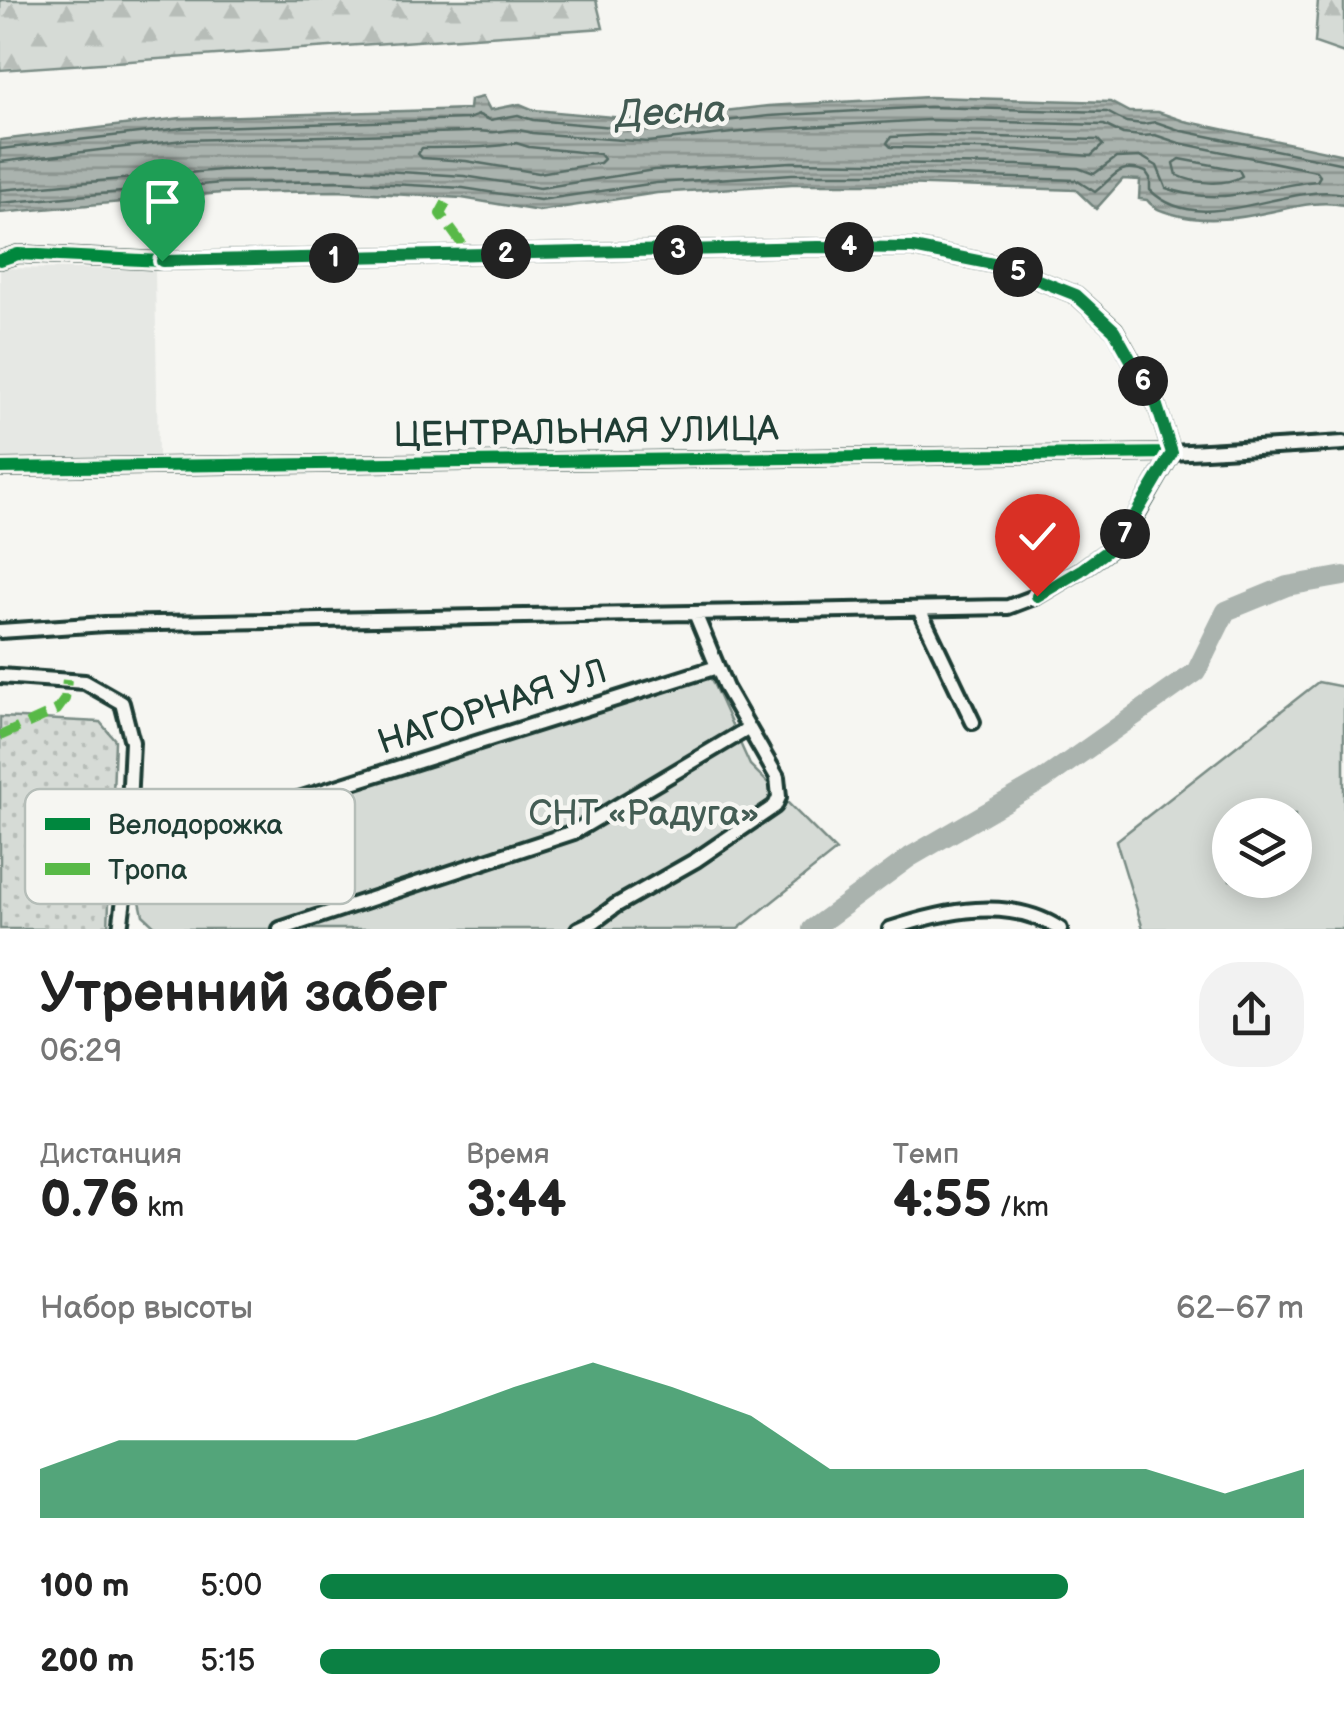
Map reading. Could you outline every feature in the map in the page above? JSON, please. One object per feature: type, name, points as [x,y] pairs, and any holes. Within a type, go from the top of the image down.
[{"type":"street","points":[[0,260],[18,254],[162,261],[913,248],[1003,266],[1076,295],[1114,330],[1157,406],[1172,453],[1120,541],[1037,596],[1008,606],[105,624],[0,631]]},
{"type":"street","name":"ЦЕНТРАЛЬНАЯ УЛИЦА","points":[[0,468],[1172,453],[1344,443]]},
{"type":"street","points":[[919,609],[972,722]]},
{"type":"street","points":[[578,929],[696,860],[775,806],[779,797],[777,776],[726,688],[696,613]]},
{"type":"street","name":"НАГОРНАЯ УЛ","points":[[330,789],[717,667]]},
{"type":"street","points":[[0,676],[86,682],[122,702],[132,742],[129,789]]},
{"type":"street","points":[[280,929],[574,832],[749,728]]},
{"type":"street","points":[[120,929],[123,904]]},
{"type":"street","points":[[890,929],[971,909],[1019,912],[1060,929]]},
{"type":"shaded area","points":[[0,268],[155,270],[158,457],[0,459]]},
{"type":"green space","points":[[0,0],[596,0],[603,28],[0,70]]},
{"type":"green space","points":[[1318,0],[1344,0],[1344,53],[1315,43]]},
{"type":"green space","name":"СНТ «Радуга»","points":[[708,672],[750,765],[836,851],[738,929],[158,929],[143,915],[141,904],[355,904],[355,789],[316,789]]},
{"type":"green space","points":[[1318,682],[1344,687],[1344,929],[1143,929],[1116,841]]},
{"type":"green space","points":[[0,717],[100,722],[115,740],[113,789],[25,789],[25,904],[109,904],[108,929],[0,929]]},
{"type":"water","points":[[483,97],[490,110],[520,104],[534,110],[646,120],[768,106],[929,97],[1110,102],[1129,112],[1158,112],[1344,155],[1344,205],[1318,203],[1237,218],[1198,219],[1155,208],[1147,200],[1139,199],[1140,180],[1123,179],[1096,209],[1076,190],[792,184],[657,193],[539,211],[462,198],[337,191],[222,193],[0,213],[0,140],[181,118],[469,109],[470,100]]},
{"type":"waterway","name":"Десна","points":[[812,929],[910,857],[1043,780],[1196,672],[1226,611],[1287,586],[1344,576]]},
{"type":"marked path","points":[[446,203],[440,214],[470,255]]},
{"type":"marked path","points":[[0,736],[57,710],[65,699],[67,680]]},
{"type":"cycle path","points":[[0,260],[18,254],[162,261],[913,248],[1003,266],[1076,295],[1115,330],[1157,406],[1172,453],[0,468]]},
{"type":"route","points":[[162,261],[818,247],[913,248],[1003,266],[1076,295],[1114,330],[1157,406],[1172,453],[1120,541],[1037,596]]}]
